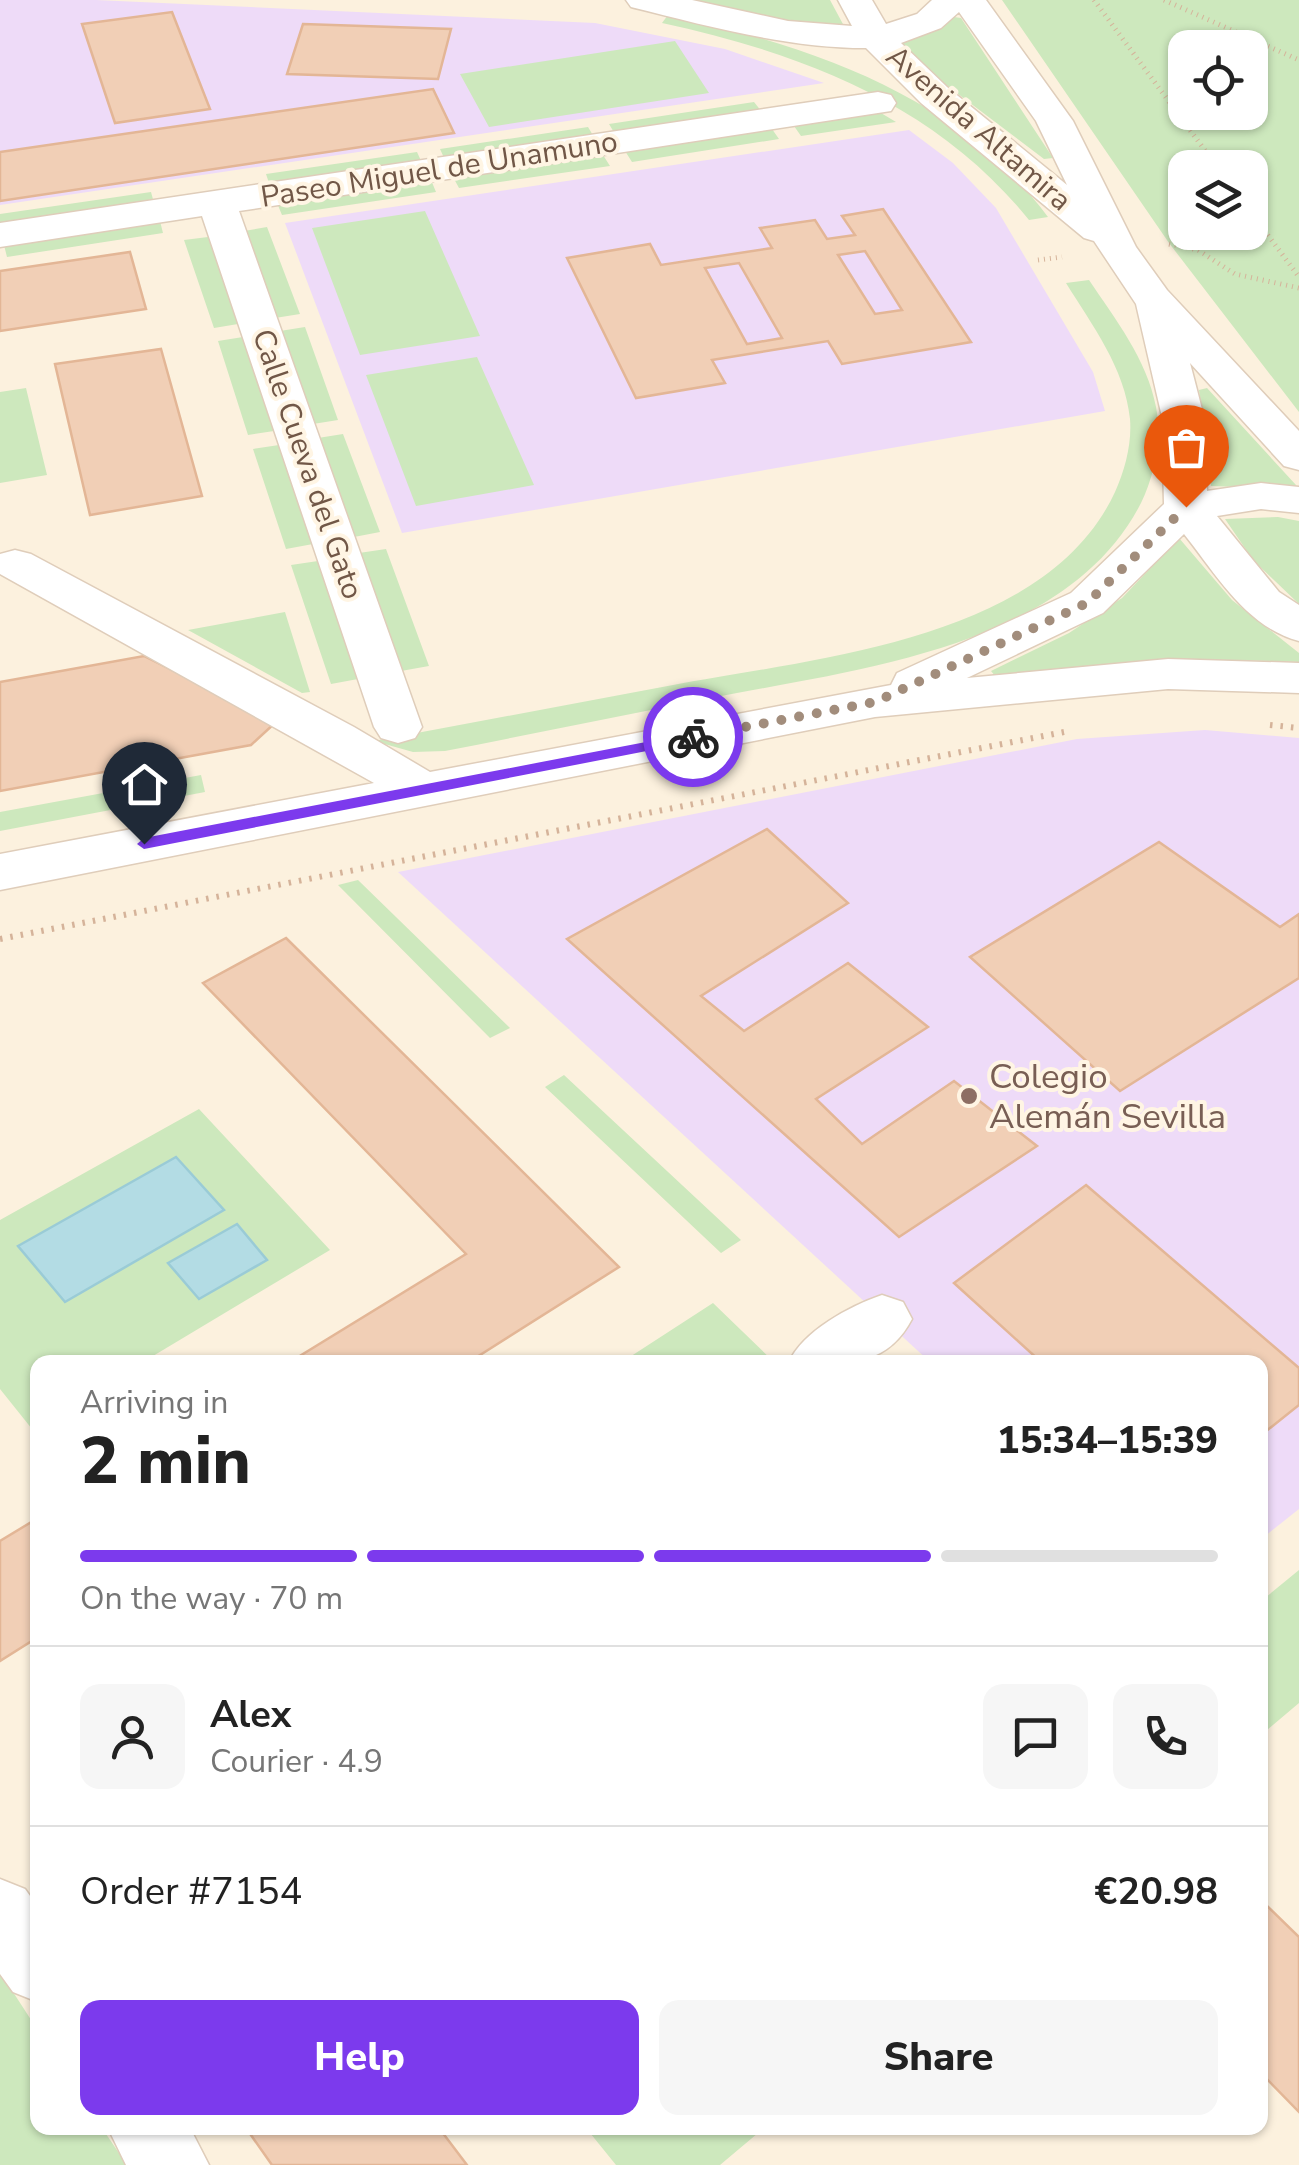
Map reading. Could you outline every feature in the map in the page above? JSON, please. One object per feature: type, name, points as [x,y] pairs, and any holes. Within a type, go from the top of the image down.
[{"type":"street","points":[[643,0],[786,32],[875,37],[930,21],[952,0]]},
{"type":"street","name":"Avenida Altamira","points":[[855,0],[875,37],[934,94],[1116,245]]},
{"type":"street","name":"Avenida Altamira","points":[[968,0],[1054,121],[1116,245],[1152,299],[1299,458]]},
{"type":"street","name":"Paseo Miguel de Unamuno","points":[[0,235],[878,103]]},
{"type":"street","name":"Calle Cueva del Gato","points":[[218,202],[398,726]]},
{"type":"street","name":"Avenida Altamira","points":[[1152,299],[1183,418],[1186,507]]},
{"type":"street","points":[[875,702],[1087,603],[1186,507],[1260,496],[1299,500]]},
{"type":"street","points":[[1186,507],[1263,602],[1299,626]]},
{"type":"street","points":[[15,564],[320,728],[423,790]]},
{"type":"street","points":[[0,872],[875,702],[1168,674],[1299,678]]},
{"type":"street","points":[[828,1355],[882,1319]]},
{"type":"street","points":[[150,2135],[170,2165]]},
{"type":"path","points":[[1094,0],[1205,150]]},
{"type":"path","points":[[1164,0],[1299,60]]},
{"type":"path","points":[[1268,235],[1299,277]]},
{"type":"path","points":[[1262,724],[1299,728]]},
{"type":"path","points":[[0,939],[1072,730]]},
{"type":"shaded area","points":[[0,0],[96,0],[595,23],[725,49],[824,83],[0,205]]},
{"type":"shaded area","points":[[909,130],[953,163],[996,208],[1093,372],[1105,411],[402,533],[285,223]]},
{"type":"shaded area","name":"Colegio Alemán Sevilla","points":[[1205,730],[1299,738],[1299,1509],[1268,1534],[1268,1355],[922,1355],[398,872],[1077,739]]},
{"type":"green space","points":[[696,0],[830,0],[844,26],[801,25]]},
{"type":"green space","points":[[1002,0],[1299,0],[1299,412],[1174,250],[1268,250],[1268,150],[1168,150],[1168,242]]},
{"type":"green space","points":[[668,15],[775,42],[878,82],[970,138],[1011,175],[1048,217],[1029,220],[993,180],[953,145],[864,90],[765,50],[662,23]]},
{"type":"green space","points":[[954,17],[961,18],[1053,158],[1044,159],[933,75],[900,42],[936,29]]},
{"type":"green space","points":[[675,41],[709,93],[489,127],[460,74]]},
{"type":"green space","points":[[754,102],[762,112],[615,134],[609,124]]},
{"type":"green space","points":[[881,113],[896,122],[801,136],[794,126]]},
{"type":"green space","points":[[588,127],[594,137],[445,160],[440,149]]},
{"type":"green space","points":[[772,129],[779,139],[632,162],[625,151]]},
{"type":"green space","points":[[417,152],[422,163],[270,186],[266,174]]},
{"type":"green space","points":[[603,155],[610,166],[459,188],[453,177]]},
{"type":"green space","points":[[431,180],[436,192],[282,215],[277,203]]},
{"type":"green space","points":[[151,192],[154,203],[0,226],[0,214]]},
{"type":"green space","points":[[425,211],[480,336],[360,355],[312,228]]},
{"type":"green space","points":[[160,221],[163,233],[7,257],[4,245]]},
{"type":"green space","points":[[267,227],[300,314],[275,318],[244,231]]},
{"type":"green space","points":[[208,237],[238,324],[214,328],[184,240]]},
{"type":"green space","points":[[1089,280],[1145,372],[1156,407],[1158,443],[1141,503],[1107,552],[1062,592],[1008,622],[949,645],[824,677],[445,751],[413,752],[374,741],[857,651],[921,634],[982,611],[1037,581],[1082,542],[1115,492],[1129,447],[1130,419],[1122,382],[1066,283]]},
{"type":"green space","points":[[305,327],[338,420],[313,424],[280,331]]},
{"type":"green space","points":[[243,337],[274,431],[248,435],[218,341]]},
{"type":"green space","points":[[477,357],[534,485],[416,506],[366,375]]},
{"type":"green space","points":[[26,388],[47,475],[0,483],[0,392]]},
{"type":"green space","points":[[1207,388],[1296,485],[1293,489],[1211,486],[1199,390]]},
{"type":"green space","points":[[343,434],[380,532],[354,537],[318,438]]},
{"type":"green space","points":[[279,445],[313,544],[286,549],[253,449]]},
{"type":"green space","points":[[1278,517],[1299,521],[1299,604],[1253,560],[1225,519]]},
{"type":"green space","points":[[1179,538],[1232,600],[1299,653],[1299,662],[1147,662],[996,677],[991,671],[1069,633],[1122,598]]},
{"type":"green space","points":[[386,549],[429,666],[401,671],[359,553]]},
{"type":"green space","points":[[318,561],[358,679],[331,684],[291,565]]},
{"type":"green space","points":[[285,612],[310,692],[302,693],[188,630]]},
{"type":"green space","points":[[201,775],[205,792],[0,831],[0,812]]},
{"type":"green space","points":[[358,880],[510,1028],[490,1038],[338,885]]},
{"type":"green space","points":[[564,1075],[741,1240],[721,1253],[545,1087]]},
{"type":"green space","points":[[199,1109],[330,1250],[155,1355],[30,1355],[30,1426],[0,1389],[0,1220]]},
{"type":"green space","points":[[713,1303],[767,1355],[633,1355]]},
{"type":"green space","points":[[1299,1570],[1299,1703],[1268,1729],[1268,1595]]},
{"type":"green space","points":[[0,1972],[30,2018],[30,2135],[107,2135],[127,2165],[0,2165]]},
{"type":"green space","points":[[592,2135],[756,2135],[720,2165],[616,2165]]},
{"type":"water","points":[[176,1157],[224,1210],[65,1302],[18,1246]]},
{"type":"water","points":[[237,1224],[267,1260],[199,1299],[168,1263]]},
{"type":"building","points":[[172,12],[210,109],[115,123],[82,24]]},
{"type":"building","points":[[303,24],[451,29],[438,79],[287,74]]},
{"type":"building","points":[[433,89],[454,133],[0,201],[0,152]]},
{"type":"building","points":[[883,209],[971,342],[842,364],[828,341],[712,360],[725,383],[636,398],[567,258],[650,244],[661,265],[772,248],[760,228],[815,220],[827,239],[855,235],[842,216]],"holes":[[[865,251],[902,310],[875,314],[838,255]],[[739,263],[782,338],[747,344],[705,268]]]},
{"type":"building","points":[[130,252],[146,309],[0,331],[0,271]]},
{"type":"building","points":[[161,349],[202,496],[90,515],[55,364]]},
{"type":"building","points":[[144,656],[276,722],[251,745],[0,791],[0,682]]},
{"type":"building","points":[[767,829],[848,903],[701,996],[744,1031],[848,963],[928,1027],[816,1099],[862,1144],[954,1081],[1037,1146],[899,1237],[567,939]]},
{"type":"building","points":[[1159,842],[1280,927],[1299,914],[1299,978],[1120,1091],[970,957]]},
{"type":"building","points":[[286,938],[619,1267],[480,1355],[301,1355],[466,1254],[203,983]]},
{"type":"building","points":[[1086,1185],[1299,1368],[1299,1405],[1268,1430],[1268,1355],[1033,1355],[954,1283]]},
{"type":"building","points":[[30,1523],[30,1642],[0,1661],[0,1541]]},
{"type":"building","points":[[1268,1907],[1299,1937],[1299,2112],[1268,2080]]},
{"type":"building","points":[[251,2135],[444,2135],[467,2165],[272,2165]]},
{"type":"way so far","points":[[693,737],[875,702],[946,669],[1087,603],[1186,507]]},
{"type":"place","name":"Colegio Alemán Sevilla","points":[[969,1096]]},
{"type":"route","points":[[144,844],[693,737]]}]
